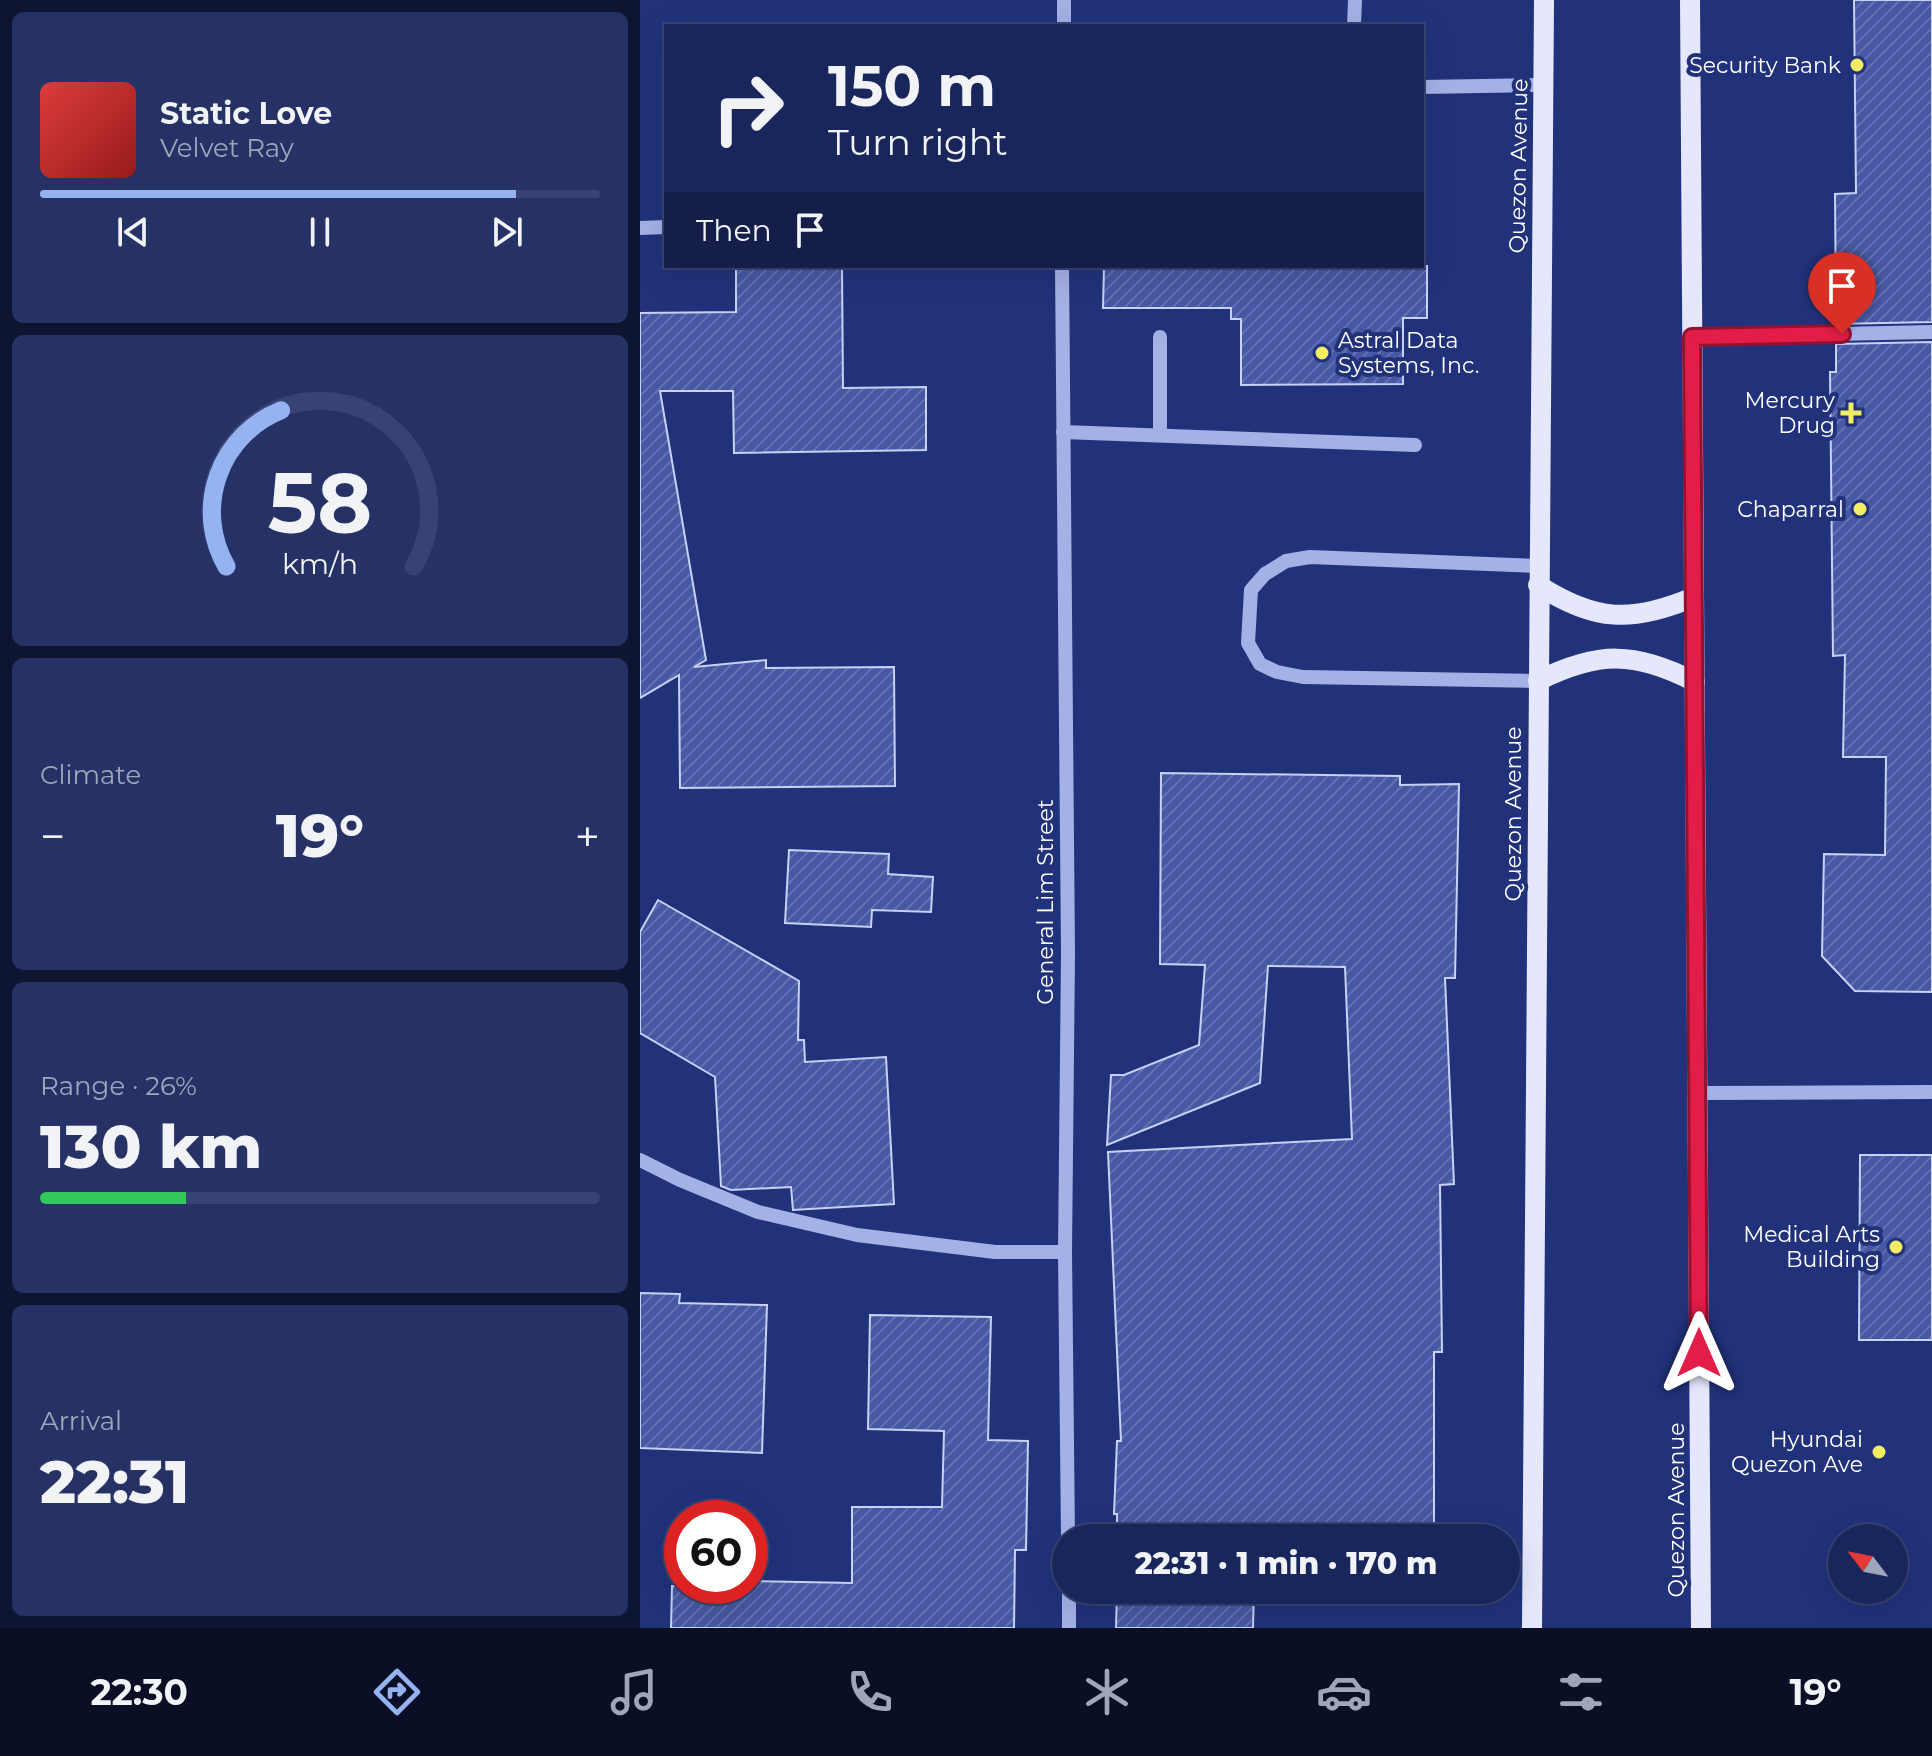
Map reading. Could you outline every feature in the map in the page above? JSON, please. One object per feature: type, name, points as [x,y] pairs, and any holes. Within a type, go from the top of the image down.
[{"type":"main road","name":"Quezon Avenue","points":[[1532,1628],[1544,0]]},
{"type":"main road","name":"Quezon Avenue","points":[[1690,0],[1701,1628]]},
{"type":"main road","points":[[1538,575],[1566,603],[1597,613],[1630,616],[1664,610],[1694,597]]},
{"type":"main road","points":[[1538,681],[1568,666],[1600,659],[1633,659],[1665,667],[1695,682]]},
{"type":"street","points":[[1064,0],[1064,24]]},
{"type":"street","points":[[1354,24],[1355,0]]},
{"type":"street","points":[[1424,87],[1543,85]]},
{"type":"street","points":[[640,228],[664,227]]},
{"type":"street","name":"General Lim Street","points":[[1062,268],[1068,954],[1065,1252],[1068,1524]]},
{"type":"street","points":[[1692,337],[1932,332]]},
{"type":"street","points":[[1160,337],[1160,435]]},
{"type":"street","points":[[1063,432],[1415,445]]},
{"type":"street","points":[[1538,575],[1310,557],[1286,561],[1265,574],[1251,590],[1248,643],[1260,664],[1277,672],[1303,677],[1538,681]]},
{"type":"street","points":[[1697,1093],[1932,1092]]},
{"type":"street","points":[[640,1160],[758,1212],[857,1235],[995,1252],[1065,1252]]},
{"type":"street","points":[[1069,1604],[1069,1628]]},
{"type":"building","points":[[1854,0],[1932,0],[1932,322],[1836,324],[1835,194],[1856,193]]},
{"type":"building","points":[[1427,266],[1427,318],[1403,318],[1403,384],[1241,385],[1241,319],[1231,319],[1231,308],[1103,308],[1104,268]]},
{"type":"building","points":[[736,268],[842,268],[843,388],[926,387],[926,450],[734,453],[733,391],[660,391],[706,660],[694,667],[766,660],[766,668],[894,667],[895,786],[680,788],[679,675],[640,698],[640,313],[736,312]]},
{"type":"building","points":[[1932,342],[1932,992],[1855,991],[1822,956],[1824,854],[1885,855],[1886,757],[1843,757],[1845,655],[1833,656],[1830,372],[1836,372],[1836,344]]},
{"type":"building","points":[[1161,773],[1400,776],[1400,785],[1459,784],[1455,978],[1445,978],[1454,1184],[1440,1185],[1442,1352],[1434,1352],[1434,1523],[1117,1524],[1117,1514],[1114,1514],[1117,1441],[1121,1441],[1108,1152],[1352,1139],[1345,967],[1268,966],[1260,1083],[1107,1145],[1111,1075],[1124,1075],[1199,1045],[1205,965],[1160,964]]},
{"type":"building","points":[[789,850],[889,854],[888,874],[933,877],[931,912],[872,910],[871,927],[785,923]]},
{"type":"building","points":[[658,900],[799,981],[798,1040],[804,1040],[805,1062],[886,1057],[894,1204],[793,1210],[791,1187],[731,1190],[721,1186],[715,1077],[640,1033],[640,932]]},
{"type":"building","name":"Medical Arts Building","points":[[1860,1155],[1932,1155],[1932,1340],[1859,1340]]},
{"type":"building","points":[[640,1293],[680,1294],[679,1303],[767,1305],[762,1453],[640,1448]]},
{"type":"building","points":[[870,1315],[991,1317],[988,1440],[1028,1441],[1026,1550],[1015,1550],[1014,1628],[671,1628],[672,1604],[768,1604],[768,1581],[852,1583],[852,1507],[942,1507],[944,1431],[868,1429]]},
{"type":"building","points":[[1117,1604],[1254,1604],[1253,1628],[1116,1628]]},
{"type":"place","name":"Security Bank","points":[[1857,65]]},
{"type":"place","name":"Astral Data Systems, Inc.","points":[[1322,353]]},
{"type":"place","name":"Mercury Drug","points":[[1851,413]]},
{"type":"place","name":"Chaparral","points":[[1860,509]]},
{"type":"place","name":"Medical Arts Building","points":[[1896,1247]]},
{"type":"place","name":"Hyundai Quezon Ave","points":[[1879,1452]]},
{"type":"route","points":[[1699,1353],[1692,337],[1842,334]]}]
